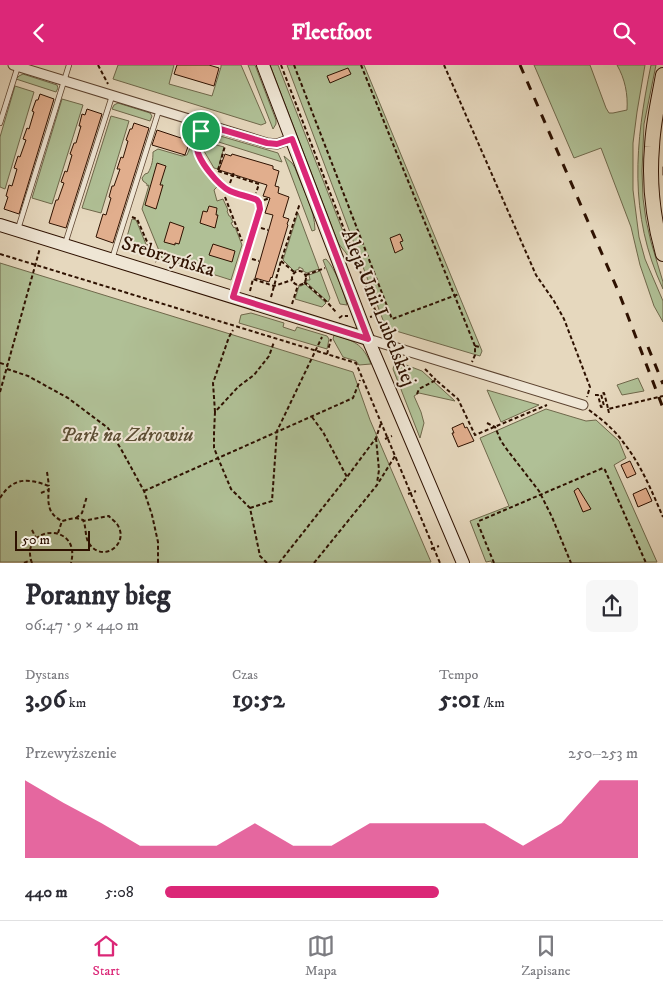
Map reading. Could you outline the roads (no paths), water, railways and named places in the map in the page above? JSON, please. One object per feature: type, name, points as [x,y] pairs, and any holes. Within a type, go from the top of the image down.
[{"type":"main road","points":[[663,75],[651,158],[653,201],[663,253]]},
{"type":"street","name":"Aleja Unii Lubelskiej","points":[[263,65],[368,339],[463,563]]},
{"type":"street","points":[[15,66],[39,69],[64,81],[267,143],[277,144],[292,139]]},
{"type":"street","name":"Srebrzyńska","points":[[0,225],[583,405]]},
{"type":"lane","points":[[18,230],[69,65]]},
{"type":"lane","points":[[0,123],[15,66]]},
{"type":"lane","points":[[65,245],[112,96]]},
{"type":"lane","points":[[112,260],[159,110]]},
{"type":"lane","points":[[203,124],[197,146],[206,167],[214,178],[227,187],[229,191],[257,200],[259,203],[260,209],[233,297]]},
{"type":"tram line","points":[[663,167],[663,175]]},
{"type":"railway","points":[[520,65],[619,293],[663,408]]},
{"type":"railway","points":[[648,347],[663,384]]},
{"type":"park label","name":"Park na Zdrowiu","points":[[127,435]]}]
